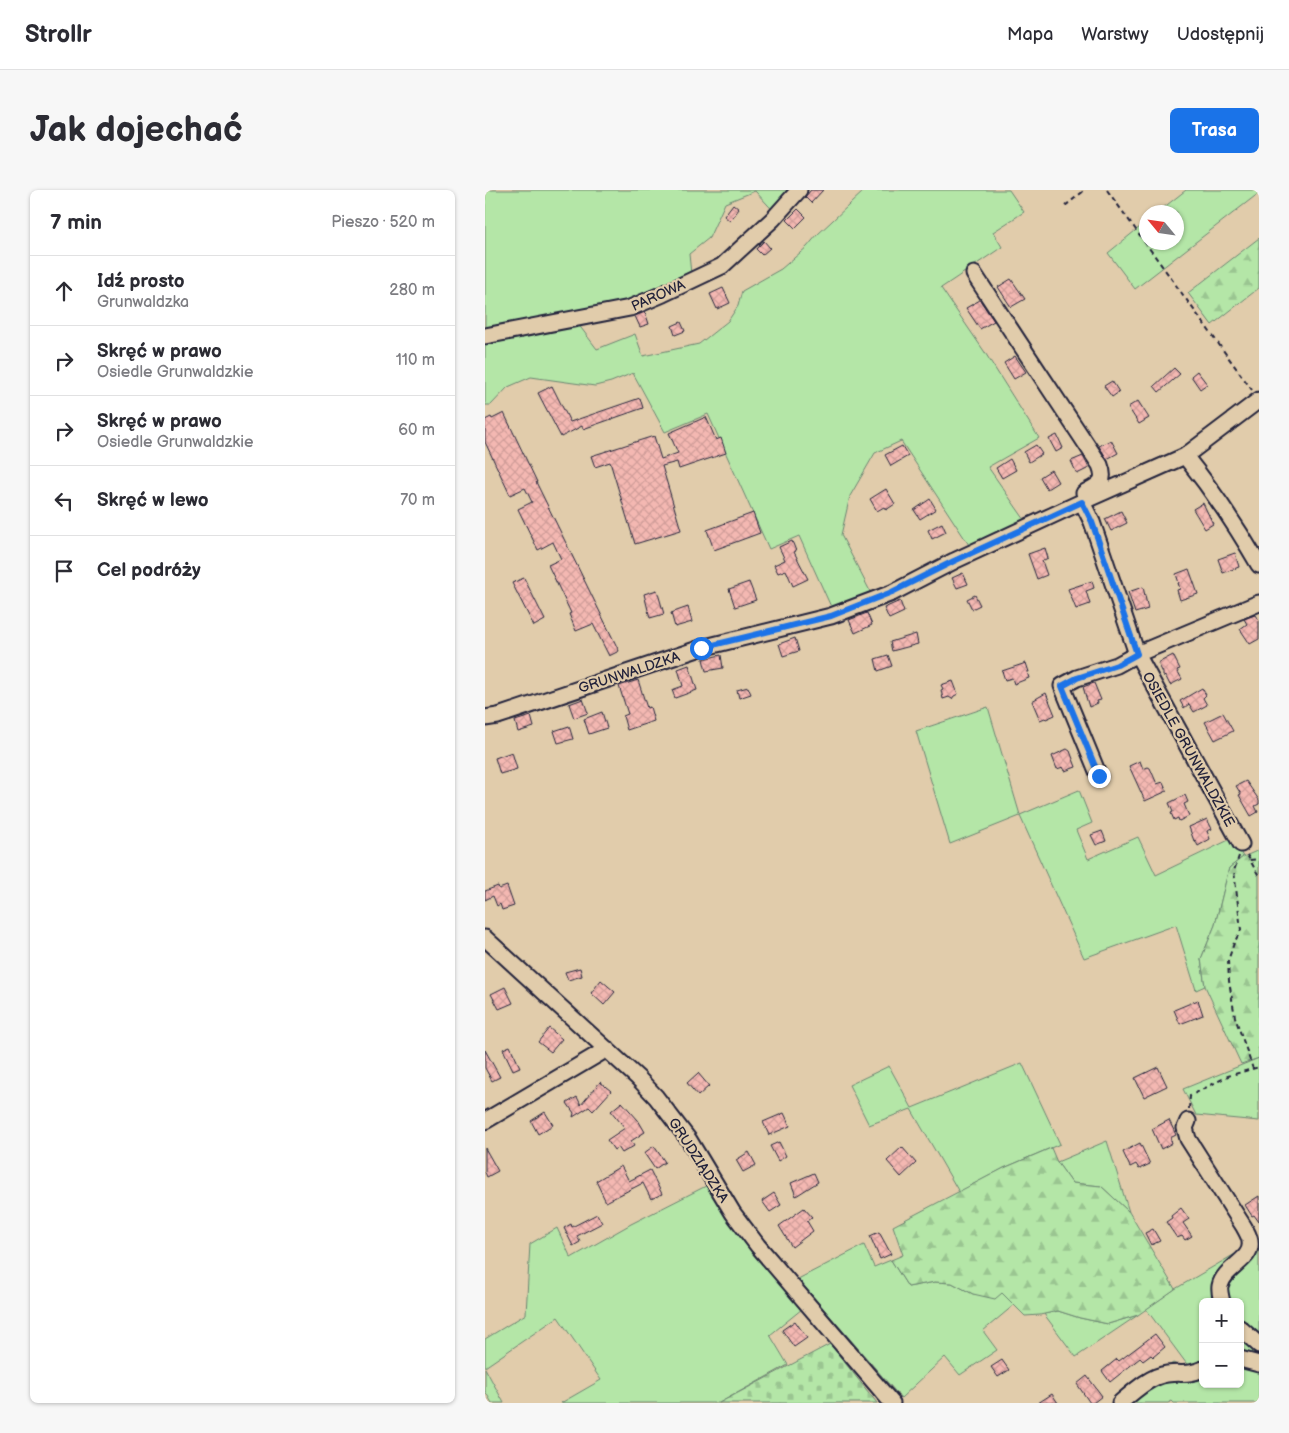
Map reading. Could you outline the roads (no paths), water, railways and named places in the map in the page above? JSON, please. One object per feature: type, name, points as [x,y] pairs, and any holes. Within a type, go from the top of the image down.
[{"type":"street","name":"PAROWA","points":[[485,336],[630,308],[663,294],[722,266],[773,219],[799,190]]},
{"type":"street","points":[[974,274],[1100,465],[1103,480],[1099,485],[1075,498],[1080,503]]},
{"type":"street","name":"GRUNWALDZKA","points":[[485,718],[499,716],[701,648],[831,616],[892,592],[954,561],[1185,456],[1256,396]]},
{"type":"street","points":[[1185,456],[1205,481],[1259,565]]},
{"type":"street","name":"OSIEDLE GRUNWALDZKIE","points":[[1080,503],[1092,522],[1137,654],[1241,844]]},
{"type":"street","name":"OSIEDLE GRUNWALDZKIE","points":[[1099,776],[1062,686],[1077,678],[1117,665],[1137,654],[1259,603]]},
{"type":"street","name":"GRUDZIĄDZKA","points":[[485,938],[638,1078],[668,1111],[689,1140],[733,1212],[758,1246],[892,1403]]},
{"type":"street","points":[[485,1120],[607,1049]]},
{"type":"street","points":[[1189,1120],[1185,1128],[1188,1140],[1209,1175],[1245,1227],[1251,1243],[1243,1260],[1232,1267],[1224,1276],[1220,1288],[1221,1298]]},
{"type":"street","points":[[1244,1332],[1259,1346]]},
{"type":"street","points":[[1244,1360],[1259,1364]]},
{"type":"street","points":[[1120,1403],[1153,1378],[1167,1374],[1192,1374],[1199,1371]]}]
